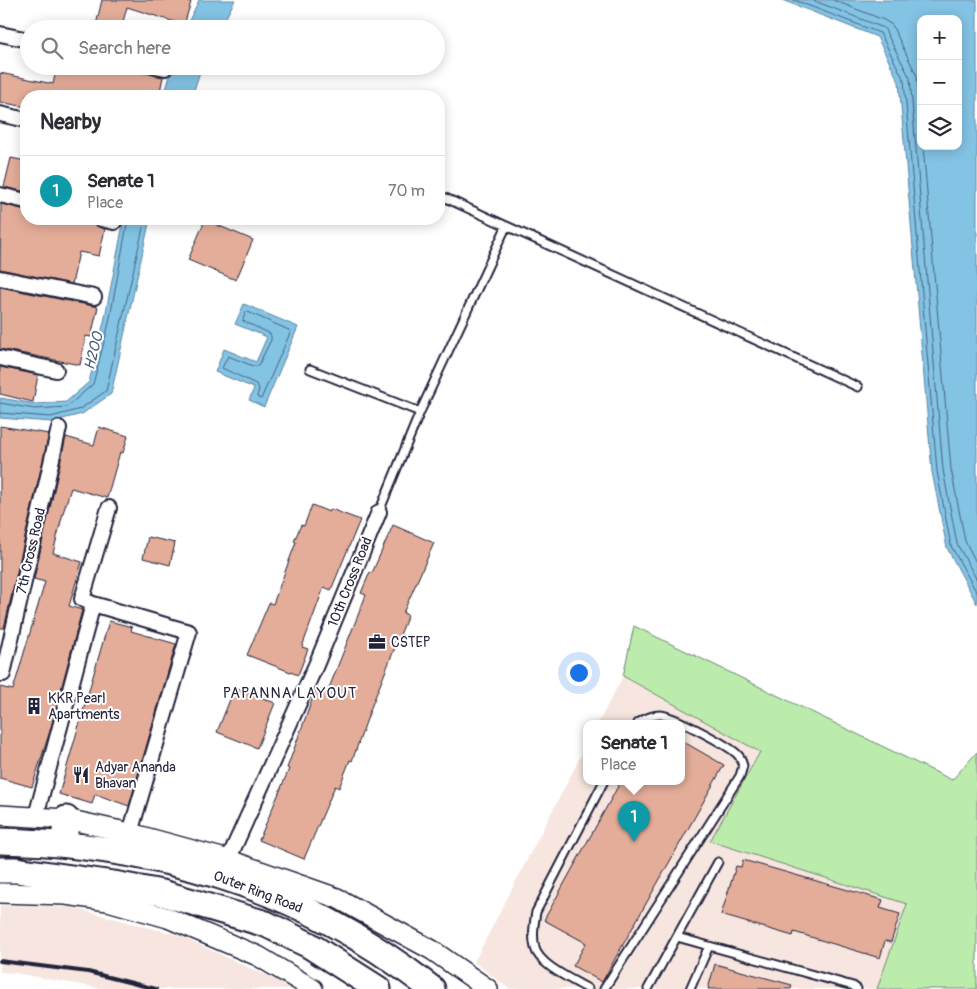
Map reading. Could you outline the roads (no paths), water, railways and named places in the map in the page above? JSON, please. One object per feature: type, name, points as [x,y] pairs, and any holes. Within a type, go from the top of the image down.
[{"type":"highway","points":[[64,844],[66,819]]},
{"type":"highway","name":"Outer Ring Road","points":[[0,841],[64,844],[168,862],[225,868],[272,895],[327,920],[376,950],[432,989]]},
{"type":"highway","name":"Outer Ring Road","points":[[0,870],[16,870],[111,892],[162,893],[266,924],[309,945],[378,989]]},
{"type":"street","points":[[0,34],[20,38]]},
{"type":"street","points":[[0,114],[20,119]]},
{"type":"street","points":[[0,195],[20,200]]},
{"type":"street","points":[[0,278],[94,297]]},
{"type":"street","points":[[0,358],[56,370]]},
{"type":"street","name":"7th Cross Road","points":[[2,674],[59,428]]},
{"type":"street","points":[[109,508],[82,600],[189,632],[130,833]]},
{"type":"street","name":"10th Cross Road","points":[[225,868],[316,665],[379,512]]},
{"type":"street","points":[[36,816],[93,604]]},
{"type":"street","points":[[0,815],[66,819],[130,833],[225,868],[337,898],[432,950],[488,989]]},
{"type":"street","points":[[0,893],[66,895],[111,892],[258,956],[313,989]]},
{"type":"lane","points":[[445,198],[858,387]]},
{"type":"lane","name":"10th Cross Road","points":[[379,512],[420,412],[506,227]]},
{"type":"lane","points":[[310,369],[420,412]]},
{"type":"lane","points":[[642,720],[660,715],[677,720]]},
{"type":"lane","points":[[604,989],[740,776],[743,766],[739,756],[729,748],[685,724]]},
{"type":"lane","points":[[588,989],[543,962],[535,950],[533,931],[536,912],[602,785]]},
{"type":"lane","points":[[648,989],[718,862]]},
{"type":"lane","points":[[676,937],[853,986],[857,989]]},
{"type":"lane","points":[[690,989],[709,946]]},
{"type":"water","points":[[199,0],[235,0],[225,20],[189,20]]},
{"type":"water","points":[[782,0],[977,0],[977,604],[947,548],[932,472],[899,82],[877,37]]},
{"type":"water","points":[[170,75],[199,75],[194,90],[166,90]]},
{"type":"water","points":[[123,225],[149,225],[111,394],[82,414],[51,422],[0,418],[0,398],[36,404],[66,402],[89,382],[104,322]]},
{"type":"water","points":[[244,304],[298,327],[264,407],[249,400],[254,388],[215,372],[224,349],[256,362],[267,337],[235,324]]},
{"type":"railway","points":[[0,961],[88,972],[156,989]]},
{"type":"place","name":"CSTEP","points":[[377,642]]},
{"type":"place","name":"KKR Pearl Apartments","points":[[34,706]]},
{"type":"place","name":"Adyar Ananda Bhavan","points":[[81,775]]},
{"type":"place","name":"Senate 1","points":[[634,842]]},
{"type":"district","name":"PAPANNA LAYOUT","points":[[290,693]]},
{"type":"water label","name":"H200","points":[[94,351]]}]
